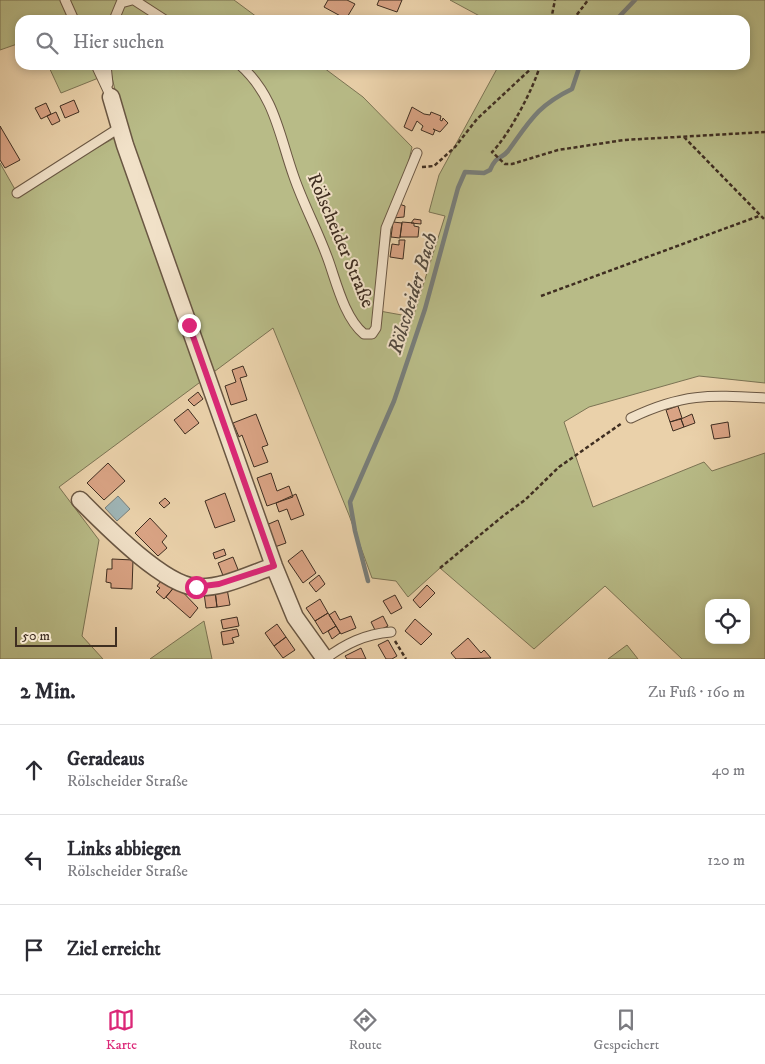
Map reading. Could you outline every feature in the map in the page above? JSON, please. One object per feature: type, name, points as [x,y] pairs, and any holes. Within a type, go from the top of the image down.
[{"type":"street","points":[[111,97],[119,128],[274,566],[295,617],[325,659]]},
{"type":"street","points":[[80,500],[135,553],[190,586],[206,587],[219,584],[274,566]]},
{"type":"lane","points":[[65,0],[72,15]]},
{"type":"lane","points":[[116,15],[121,2],[133,0],[157,15]]},
{"type":"lane","points":[[98,70],[111,97]]},
{"type":"lane","points":[[107,70],[111,97]]},
{"type":"lane","name":"Rölscheider Straße","points":[[245,70],[255,81],[274,114],[293,175],[336,284],[351,316],[364,334],[372,334],[376,328],[386,228],[417,153]]},
{"type":"lane","points":[[17,193],[119,128]]},
{"type":"lane","points":[[631,418],[658,406],[700,395],[765,398]]},
{"type":"lane","points":[[325,659],[348,643],[376,634],[391,632]]},
{"type":"path","points":[[552,15],[555,0]]},
{"type":"path","points":[[578,15],[588,0]]},
{"type":"path","points":[[412,163],[423,167],[437,164],[462,142],[477,119],[530,70]]},
{"type":"path","points":[[538,70],[532,88],[500,144],[492,152],[501,161],[512,164],[558,150],[624,140],[765,132]]},
{"type":"path","points":[[683,136],[765,220]]},
{"type":"path","points":[[541,296],[759,216]]},
{"type":"path","points":[[440,568],[525,500],[559,467],[595,440],[631,418]]},
{"type":"path","points":[[391,632],[406,659]]},
{"type":"green space","points":[[0,0],[234,0],[254,15],[15,15],[15,45],[0,50]]},
{"type":"green space","points":[[450,0],[765,0],[765,383],[699,376],[589,407],[564,422],[593,507],[704,462],[712,471],[765,453],[765,659],[682,659],[605,586],[534,649],[440,568],[408,597],[396,581],[372,578],[349,515],[273,328],[59,487],[99,540],[82,636],[103,659],[0,659],[0,163],[17,193],[125,132],[111,73],[61,93],[50,70],[327,70],[363,97],[412,147],[374,310],[413,317],[445,216],[429,212],[439,175],[496,70],[750,70],[750,15],[478,15]]},
{"type":"green space","points":[[204,621],[212,659],[150,659]]},
{"type":"green space","points":[[627,645],[638,659],[608,659]]},
{"type":"shaded area","points":[[118,496],[130,509],[117,521],[105,508]]},
{"type":"building","points":[[328,0],[347,0],[355,4],[348,15],[339,15],[324,7]]},
{"type":"building","points":[[379,0],[402,0],[397,12],[377,5]]},
{"type":"building","points":[[74,100],[79,112],[65,118],[60,106]]},
{"type":"building","points":[[46,103],[51,114],[41,119],[35,108]]},
{"type":"building","points":[[412,107],[424,114],[430,115],[431,112],[441,116],[440,120],[442,121],[443,118],[448,123],[440,132],[433,129],[435,130],[433,135],[421,130],[423,126],[417,121],[412,131],[404,127]]},
{"type":"building","points":[[56,112],[60,121],[52,125],[47,116]]},
{"type":"building","points":[[0,126],[20,160],[5,168],[0,160]]},
{"type":"building","points":[[399,204],[405,206],[404,217],[393,218]]},
{"type":"building","points":[[414,219],[421,220],[421,224],[411,223]]},
{"type":"building","points":[[393,222],[402,223],[400,238],[391,237]]},
{"type":"building","points":[[402,222],[414,223],[414,226],[419,227],[418,237],[400,237]]},
{"type":"building","points":[[399,240],[405,240],[403,259],[390,257],[392,244],[399,245]]},
{"type":"building","points":[[243,366],[247,376],[240,378],[247,400],[231,405],[225,386],[236,382],[232,370]]},
{"type":"building","points":[[198,392],[203,399],[194,406],[188,400]]},
{"type":"building","points":[[678,406],[682,418],[670,422],[666,410]]},
{"type":"building","points":[[188,409],[199,423],[185,434],[174,420]]},
{"type":"building","points":[[256,414],[268,445],[262,447],[268,462],[254,467],[242,435],[239,437],[233,423]]},
{"type":"building","points":[[692,414],[695,423],[684,427],[681,419]]},
{"type":"building","points":[[681,419],[684,427],[673,431],[670,422]]},
{"type":"building","points":[[728,422],[730,437],[714,439],[711,425]]},
{"type":"building","points":[[108,463],[125,481],[104,500],[87,483]]},
{"type":"building","points":[[271,473],[277,491],[289,486],[293,497],[267,506],[257,478]]},
{"type":"building","points":[[225,493],[235,521],[215,528],[205,501]]},
{"type":"building","points":[[296,494],[304,515],[291,520],[287,509],[279,512],[276,503]]},
{"type":"building","points":[[165,498],[170,503],[164,508],[159,503]]},
{"type":"building","points":[[150,518],[167,536],[162,542],[167,548],[158,556],[135,533]]},
{"type":"building","points":[[278,520],[286,543],[272,548],[264,526]]},
{"type":"building","points":[[224,549],[226,555],[215,559],[213,553]]},
{"type":"building","points":[[302,550],[316,573],[303,583],[288,561]]},
{"type":"building","points":[[233,557],[239,572],[224,578],[218,563]]},
{"type":"building","points":[[112,559],[133,560],[132,589],[111,588],[111,583],[106,582],[107,569],[112,569]]},
{"type":"building","points":[[319,575],[325,584],[316,592],[309,583]]},
{"type":"building","points":[[165,576],[176,585],[164,599],[156,592],[160,588],[157,586]]},
{"type":"building","points":[[176,585],[198,608],[190,618],[166,597]]},
{"type":"building","points":[[427,585],[435,593],[420,608],[413,600]]},
{"type":"building","points":[[227,589],[230,605],[217,607],[215,591]]},
{"type":"building","points":[[215,591],[217,607],[206,608],[204,593]]},
{"type":"building","points":[[395,595],[402,608],[391,614],[383,601]]},
{"type":"building","points":[[320,599],[328,613],[315,621],[306,608]]},
{"type":"building","points":[[335,611],[340,620],[351,616],[356,628],[341,634],[329,615]]},
{"type":"building","points":[[328,613],[336,626],[323,634],[315,621]]},
{"type":"building","points":[[383,616],[388,626],[376,632],[371,622]]},
{"type":"building","points":[[237,617],[239,626],[223,629],[221,620]]},
{"type":"building","points":[[415,619],[432,634],[421,645],[405,631]]},
{"type":"building","points":[[277,624],[286,637],[274,646],[265,633]]},
{"type":"building","points":[[336,626],[340,633],[332,639],[328,631]]},
{"type":"building","points":[[237,629],[239,636],[232,638],[234,643],[223,645],[221,632]]},
{"type":"building","points":[[286,637],[295,650],[283,658],[274,646]]},
{"type":"building","points":[[468,638],[481,653],[484,650],[491,658],[456,659],[451,653]]},
{"type":"building","points":[[388,640],[397,656],[392,659],[386,659],[378,645]]},
{"type":"building","points":[[361,648],[366,659],[347,659],[345,656]]},
{"type":"waterway","name":"Rölscheider Bach","points":[[621,15],[635,0]]},
{"type":"waterway","name":"Rölscheider Bach","points":[[368,581],[355,531],[350,502],[394,401],[425,309],[458,188],[465,172],[484,173],[490,170],[497,159],[506,154],[522,131],[542,108],[572,89],[578,70]]},
{"type":"route","points":[[189,325],[274,566],[219,584],[196,587]]}]
